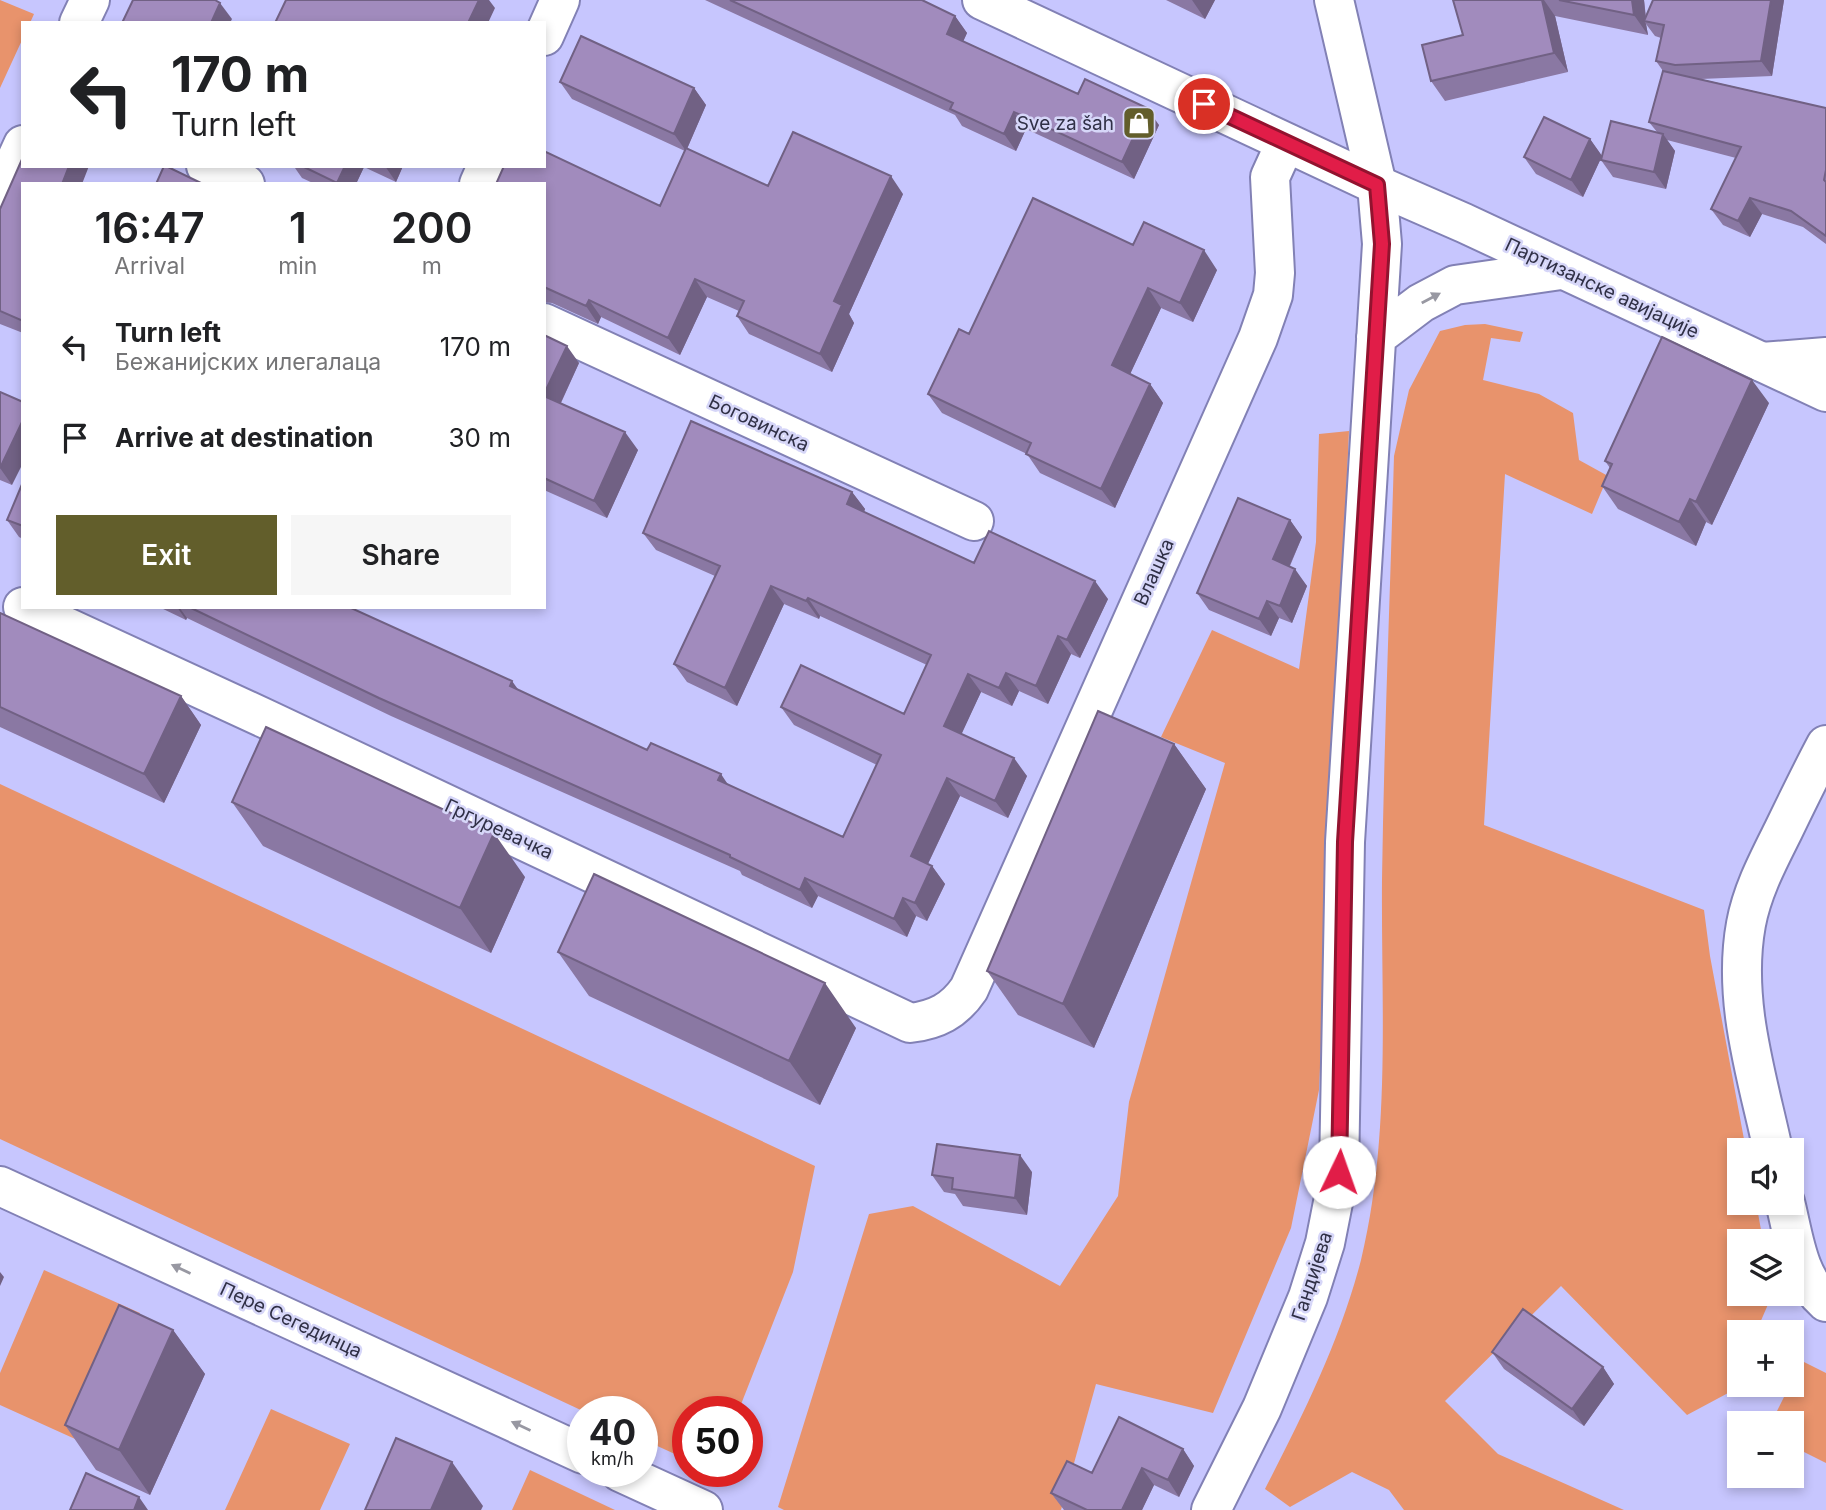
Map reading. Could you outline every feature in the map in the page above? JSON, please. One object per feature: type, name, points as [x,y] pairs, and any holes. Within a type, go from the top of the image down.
[{"type":"street","points":[[80,21],[90,0]]},
{"type":"street","points":[[546,32],[560,0]]},
{"type":"street","name":"Партизанске авијације","points":[[982,0],[1286,144],[1464,223],[1826,392]]},
{"type":"street","name":"Гандијева","points":[[1211,1510],[1262,1408],[1308,1297],[1325,1243],[1339,1172],[1345,842],[1382,244],[1377,185],[1334,0]]},
{"type":"street","name":"Влашка","points":[[969,989],[1268,314],[1275,273],[1270,177],[1286,144]]},
{"type":"street","points":[[0,195],[21,149]]},
{"type":"street","points":[[210,168],[241,182]]},
{"type":"street","points":[[1376,337],[1421,303],[1455,285],[1561,270]]},
{"type":"street","name":"Боговинска","points":[[546,324],[974,521]]},
{"type":"street","points":[[1762,362],[1826,357]]},
{"type":"street","name":"Гргуревачка","points":[[27,609],[910,1023],[944,1015],[959,1003],[969,989]]},
{"type":"street","points":[[1770,1138],[1742,1001],[1742,955],[1746,923],[1760,878],[1823,756]]},
{"type":"street","name":"Пере Сегединца","points":[[0,1186],[567,1447]]},
{"type":"street","points":[[1789,1215],[1799,1260],[1808,1280],[1826,1302]]},
{"type":"street","points":[[653,1487],[704,1510]]},
{"type":"shaded area","points":[[0,0],[34,14],[31,21],[21,21],[21,42],[0,88]]},
{"type":"shaded area","points":[[1485,324],[1523,332],[1520,342],[1491,338],[1483,380],[1539,394],[1573,413],[1579,460],[1608,476],[1592,514],[1505,474],[1484,825],[1704,910],[1744,1138],[1727,1138],[1727,1215],[1758,1215],[1761,1229],[1727,1229],[1727,1306],[1767,1306],[1761,1320],[1727,1320],[1727,1394],[1687,1415],[1561,1286],[1445,1401],[1498,1454],[1624,1510],[1404,1510],[1389,1490],[1352,1472],[1290,1507],[1265,1489],[1307,1405],[1331,1349],[1361,1260],[1370,1213],[1381,1118],[1383,827],[1394,456],[1409,390],[1440,331]]},
{"type":"shaded area","points":[[1349,431],[1319,1090],[1291,1228],[1213,1413],[1096,1384],[1061,1510],[784,1510],[778,1507],[869,1214],[913,1206],[1060,1286],[1118,1196],[1129,1102],[1225,763],[1161,737],[1212,630],[1299,669],[1316,542],[1319,434]]},
{"type":"shaded area","points":[[0,784],[815,1166],[793,1272],[744,1396],[672,1396],[672,1453],[658,1446],[658,1396],[567,1396],[567,1404],[0,1139]]},
{"type":"shaded area","points":[[44,1270],[140,1313],[84,1443],[0,1405],[0,1373]]},
{"type":"shaded area","points":[[1804,1362],[1826,1373],[1826,1463],[1804,1452],[1804,1411],[1777,1411],[1784,1397],[1804,1397]]},
{"type":"shaded area","points":[[271,1409],[350,1444],[320,1510],[225,1510]]},
{"type":"shaded area","points":[[530,1470],[615,1510],[512,1510]]},
{"type":"building","points":[[133,0],[215,0],[220,3],[212,21],[123,21]]},
{"type":"building","points":[[286,0],[479,0],[469,21],[276,21]]},
{"type":"building","points":[[730,0],[922,0],[955,16],[947,34],[1078,94],[1085,79],[1147,108],[1122,162],[1014,112],[1004,134],[950,109],[953,103]]},
{"type":"building","points":[[1453,0],[1542,0],[1554,53],[1431,81],[1422,45],[1463,35]]},
{"type":"building","points":[[1559,0],[1632,0],[1634,15]]},
{"type":"building","points":[[1653,0],[1771,0],[1761,61],[1675,65],[1656,61],[1664,25],[1644,21]]},
{"type":"building","points":[[581,36],[694,88],[674,134],[560,82]]},
{"type":"building","points":[[1663,71],[1826,108],[1826,236],[1791,211],[1750,198],[1738,221],[1711,209],[1741,147],[1649,122]]},
{"type":"building","points":[[1544,117],[1590,139],[1571,180],[1524,157]]},
{"type":"building","points":[[1611,121],[1663,134],[1654,172],[1601,160]]},
{"type":"building","points":[[793,132],[891,176],[834,301],[842,305],[820,354],[737,316],[744,301],[695,279],[668,338],[589,300],[586,306],[546,288],[546,182],[497,182],[503,168],[546,168],[546,152],[660,206],[686,148],[768,186]]},
{"type":"building","points":[[21,162],[21,168],[68,168],[63,182],[21,182],[21,320],[0,311],[0,209]]},
{"type":"building","points":[[163,168],[170,168],[199,182],[157,182]]},
{"type":"building","points":[[306,168],[344,168],[337,182]]},
{"type":"building","points":[[1033,198],[1133,245],[1144,222],[1204,250],[1180,303],[1148,288],[1112,365],[1150,384],[1101,489],[1026,454],[1031,443],[928,394],[959,329],[969,334]]},
{"type":"building","points":[[546,336],[567,346],[546,390]]},
{"type":"building","points":[[1662,337],[1752,380],[1696,502],[1690,499],[1679,522],[1602,486],[1612,464],[1605,461]]},
{"type":"building","points":[[0,392],[21,401],[21,424],[0,468]]},
{"type":"building","points":[[546,397],[625,432],[594,501],[546,479]]},
{"type":"building","points":[[691,421],[852,492],[847,504],[974,563],[989,531],[1095,581],[1067,640],[1058,636],[1036,686],[1006,673],[999,688],[968,674],[944,726],[1014,758],[995,801],[947,778],[911,856],[932,866],[915,903],[903,898],[894,919],[805,878],[800,890],[730,855],[379,698],[193,609],[353,609],[512,681],[510,686],[647,750],[651,743],[721,774],[718,780],[843,837],[881,755],[781,707],[801,665],[904,714],[931,655],[808,598],[806,601],[771,586],[725,688],[674,664],[720,566],[643,533]]},
{"type":"building","points":[[21,487],[21,525],[7,520]]},
{"type":"building","points":[[1238,498],[1290,520],[1273,559],[1295,569],[1280,606],[1267,601],[1259,619],[1197,593]]},
{"type":"building","points":[[0,613],[181,696],[144,774],[0,707]]},
{"type":"building","points":[[1098,711],[1174,744],[1063,1004],[987,971]]},
{"type":"building","points":[[266,727],[494,833],[460,908],[232,802]]},
{"type":"building","points":[[594,874],[825,983],[789,1061],[558,952]]},
{"type":"building","points":[[937,1144],[1020,1155],[1015,1198],[952,1189],[953,1178],[932,1175]]},
{"type":"building","points":[[119,1305],[173,1330],[119,1450],[65,1425]]},
{"type":"building","points":[[1523,1309],[1603,1367],[1572,1409],[1492,1352]]},
{"type":"building","points":[[1119,1417],[1183,1449],[1168,1480],[1142,1468],[1122,1510],[1087,1510],[1051,1493],[1067,1461],[1092,1473]]},
{"type":"building","points":[[396,1438],[452,1462],[431,1510],[365,1510]]},
{"type":"building","points":[[86,1473],[139,1497],[134,1510],[70,1510]]},
{"type":"place","name":"Sve za šah","points":[[1139,123]]},
{"type":"route","points":[[1204,104],[1377,185],[1382,244],[1345,842],[1339,1172]]}]
